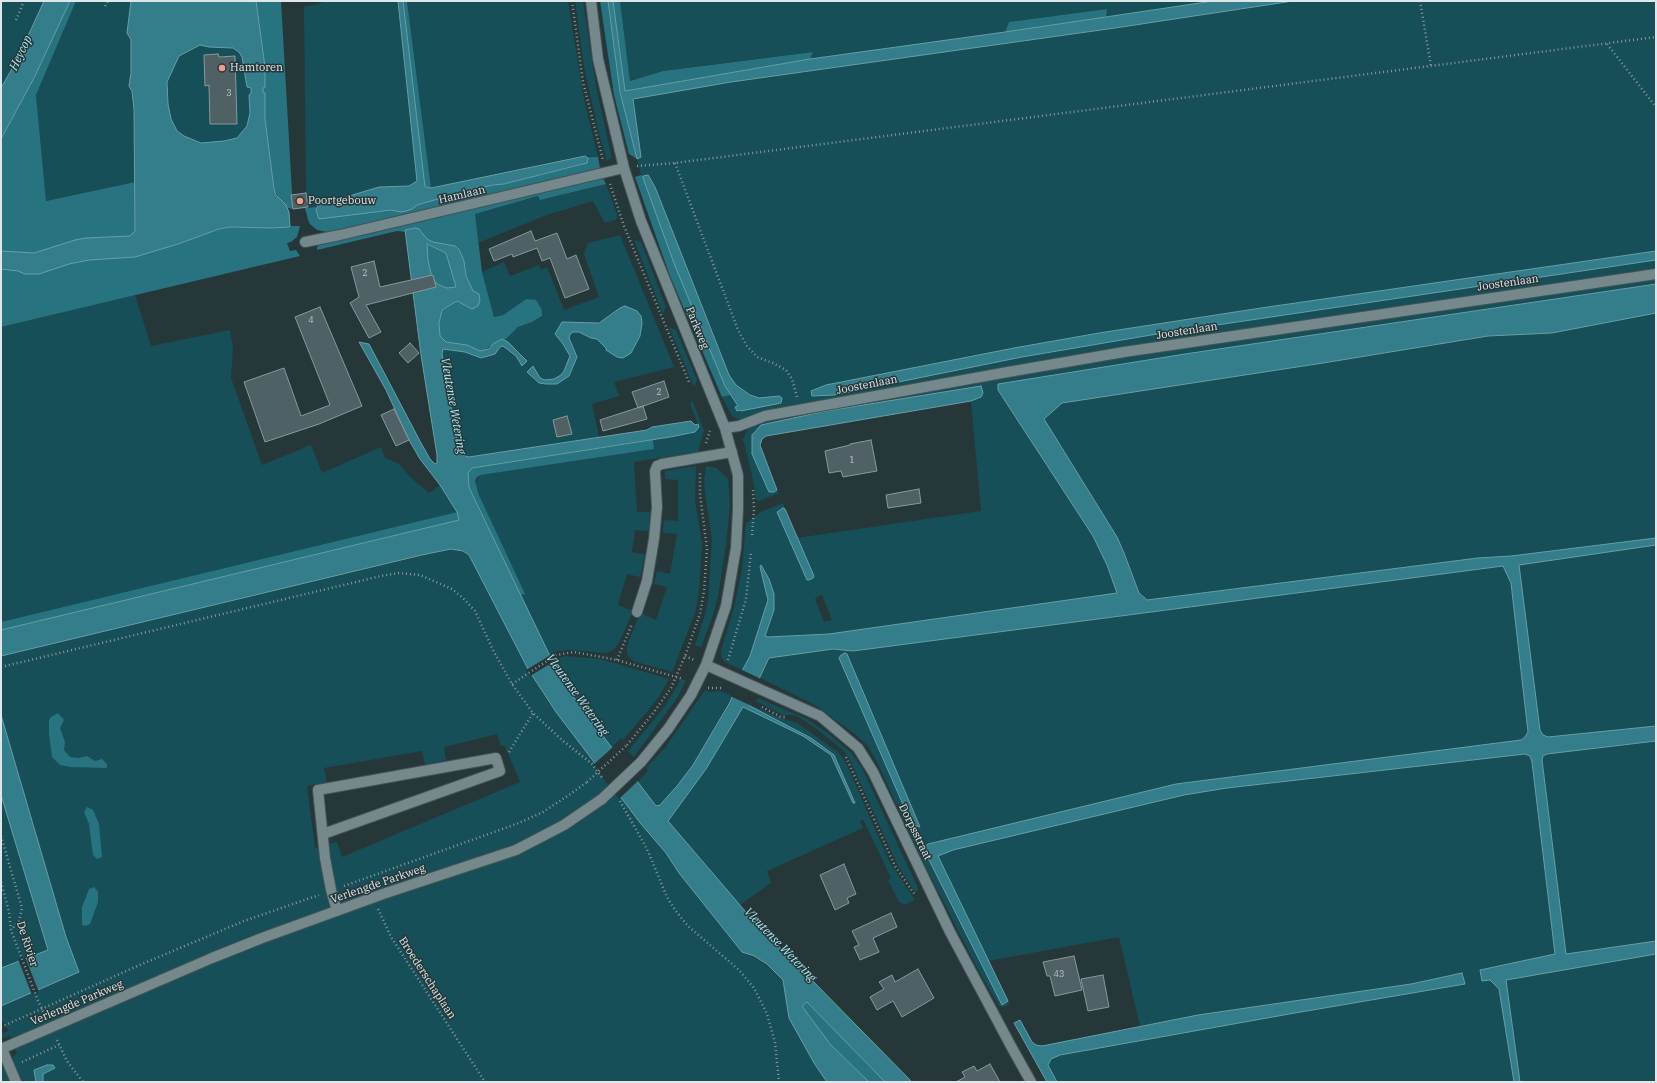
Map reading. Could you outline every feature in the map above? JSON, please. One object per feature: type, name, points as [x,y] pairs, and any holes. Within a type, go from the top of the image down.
[{"type":"street","name":"Parkweg","points":[[591,1],[598,59],[624,168],[643,228],[725,428],[738,475],[736,548],[726,606],[706,666]]},
{"type":"street","name":"Hamlaan","points":[[304,242],[340,235],[624,168]]},
{"type":"street","name":"Joostenlaan","points":[[725,428],[739,426],[766,416],[1124,352],[1656,274]]},
{"type":"street","points":[[637,612],[647,581],[654,539],[657,507],[655,471],[657,466],[732,452]]},
{"type":"street","name":"Dorpsstraat","points":[[706,666],[820,716],[858,748],[873,772],[935,902],[1031,1082]]},
{"type":"street","name":"Verlengde Parkweg","points":[[1,1049],[262,938],[372,898],[516,850],[564,825],[602,799],[641,762],[668,729],[687,701],[706,666]]},
{"type":"street","points":[[323,834],[500,771],[496,758],[318,790],[325,858],[331,890],[337,911]]},
{"type":"street","points":[[1,1049],[16,1082]]},
{"type":"path","points":[[16,20],[24,1]]},
{"type":"path","points":[[105,6],[108,1]]},
{"type":"path","points":[[1420,1],[1431,66]]},
{"type":"path","points":[[624,168],[674,163],[1656,37]]},
{"type":"path","points":[[1606,44],[1656,107]]},
{"type":"path","points":[[674,163],[738,330],[747,346],[757,357],[786,370],[792,379],[800,410]]},
{"type":"path","name":"Verlengde Parkweg","points":[[1,1027],[142,964],[244,921],[519,823],[543,812],[587,782],[627,745],[654,712],[676,677],[700,614],[706,573],[706,538],[699,485],[702,457]]},
{"type":"path","points":[[1,667],[374,578],[399,573],[420,576],[446,586],[463,598],[475,611],[494,652],[512,684],[533,713],[562,740],[592,764],[606,783]]},
{"type":"path","points":[[617,660],[637,612]]},
{"type":"path","points":[[512,684],[556,656],[574,652],[617,660],[676,677]]},
{"type":"path","points":[[757,705],[781,717],[789,718]]},
{"type":"path","points":[[498,764],[508,753],[533,713]]},
{"type":"path","points":[[843,753],[895,866],[922,907],[935,902]]},
{"type":"path","points":[[615,795],[647,849],[667,897],[675,910],[688,926],[739,970],[754,988],[767,1014],[776,1042],[779,1082]]},
{"type":"path","points":[[1,836],[22,908],[20,921],[11,930]]},
{"type":"path","name":"Broederschaplaan","points":[[364,879],[391,937],[485,1082]]},
{"type":"path","name":"De Rivier","points":[[1,882],[9,912],[11,930],[36,997],[67,1061],[83,1082]]},
{"type":"path","points":[[10,1067],[59,1045]]},
{"type":"shaded area","points":[[1,1],[44,1],[17,60],[1,88]]},
{"type":"shaded area","points":[[70,1],[76,1],[36,95],[46,201],[135,182],[135,231],[140,255],[178,244],[219,229],[230,227],[271,228],[300,226],[297,237],[291,242],[287,243],[290,251],[296,250],[300,256],[1,327],[1,139],[35,76]]},
{"type":"shaded area","points":[[76,1],[131,1],[128,38],[131,40],[131,73],[129,86],[132,91],[134,109],[135,182],[46,201],[36,95]]},
{"type":"shaded area","points":[[256,1],[281,1],[293,209],[288,208],[280,200],[274,189],[265,119],[265,94],[263,93],[265,67]]},
{"type":"shaded area","points":[[326,1],[398,1],[417,181],[409,186],[321,202],[316,207],[308,207],[306,193],[304,7]]},
{"type":"shaded area","points":[[403,1],[407,1],[431,188],[425,187],[424,184]]},
{"type":"shaded area","points":[[407,1],[568,1],[584,99],[598,157],[585,156],[571,158],[431,188]]},
{"type":"shaded area","points":[[575,1],[583,1],[596,87],[611,154],[611,157],[607,161],[599,134],[584,67]]},
{"type":"shaded area","points":[[600,1],[608,1],[620,92],[637,159],[629,154],[614,95]]},
{"type":"shaded area","points":[[613,1],[620,1],[630,81],[663,71],[813,52],[810,59],[625,91]]},
{"type":"shaded area","points":[[620,1],[1213,1],[1106,17],[1107,9],[1009,22],[1005,32],[810,59],[813,52],[723,63],[663,71],[630,81]]},
{"type":"shaded area","points":[[1293,1],[1656,1],[1656,251],[1099,333],[826,385],[811,391],[812,396],[834,395],[1022,357],[1163,333],[1656,260],[1656,269],[761,413],[741,419],[732,416],[722,397],[731,395],[738,406],[737,411],[779,396],[759,398],[750,395],[736,385],[729,375],[655,187],[648,175],[641,175],[637,159],[641,157],[633,99],[731,82],[1115,28]]},
{"type":"shaded area","points":[[1107,9],[1106,17],[1005,32],[1009,22]]},
{"type":"shaded area","points":[[200,45],[233,48],[240,52],[242,57],[247,87],[251,88],[251,93],[249,95],[250,113],[247,126],[237,138],[201,143],[184,136],[177,131],[171,119],[168,104],[167,82],[179,56]]},
{"type":"shaded area","points":[[588,157],[598,157],[600,168],[346,230],[327,232],[317,230],[310,224],[305,208],[316,207],[316,210],[363,213],[391,210],[401,212],[412,209],[416,205],[459,193],[504,184],[581,165]]},
{"type":"shaded area","points":[[641,175],[643,176],[725,386],[731,395],[722,397],[670,276],[635,177]]},
{"type":"shaded area","points":[[603,178],[606,184],[540,200],[538,196],[475,214],[482,272],[494,317],[503,315],[526,299],[536,300],[542,310],[542,316],[532,322],[518,327],[505,340],[501,339],[485,350],[480,351],[467,345],[446,342],[440,336],[439,323],[442,310],[457,301],[472,309],[473,291],[466,276],[464,261],[459,248],[433,242],[427,239],[421,231],[415,228],[405,230],[406,232],[397,231],[317,250],[319,245],[553,188]]},
{"type":"shaded area","points":[[606,184],[618,217],[615,220],[605,223],[593,201],[544,216],[478,243],[474,214],[539,196],[540,200]]},
{"type":"shaded area","points":[[620,235],[674,367],[614,382],[619,396],[592,404],[599,437],[469,457],[465,456],[459,450],[442,354],[443,349],[465,352],[476,357],[497,350],[503,346],[516,356],[522,365],[527,360],[505,340],[518,327],[532,322],[542,316],[526,299],[503,315],[494,317],[482,272],[504,262],[510,276],[539,265],[541,270],[547,267],[564,310],[599,297],[584,254],[588,243]],"holes":[[[620,308],[640,336],[631,353],[623,358],[606,348],[597,339],[591,338],[579,331],[573,332],[569,334],[569,338],[577,357],[557,384],[539,383],[534,379],[533,366],[540,378],[545,380],[554,379],[561,375],[570,356],[557,337],[582,323],[592,323],[604,320]]]},
{"type":"shaded area","points":[[634,240],[641,242],[666,307],[663,314]]},
{"type":"shaded area","points":[[426,244],[446,253],[457,287],[447,288],[434,281],[431,274]]},
{"type":"shaded area","points":[[1656,277],[1656,284],[1185,354],[998,384],[998,390],[1093,536],[1107,565],[1117,593],[829,634],[768,637],[765,636],[774,610],[774,594],[769,579],[762,566],[760,567],[768,600],[750,656],[742,670],[725,662],[722,658],[721,650],[734,608],[742,569],[746,523],[761,512],[783,503],[785,509],[780,509],[777,512],[814,576],[797,538],[981,511],[971,401],[981,397],[981,386],[773,422],[754,431],[774,492],[777,490],[779,493],[759,501],[756,500],[752,475],[743,439],[751,425],[757,422],[1018,373]],"holes":[[[822,595],[832,620],[824,622],[815,599]]]},
{"type":"shaded area","points":[[135,295],[151,346],[230,330],[233,348],[231,378],[262,465],[311,445],[322,473],[381,447],[385,458],[399,464],[410,477],[429,493],[440,485],[457,512],[1,622],[1,327]]},
{"type":"shaded area","points":[[1656,313],[1656,538],[1511,556],[1478,558],[1147,600],[1139,593],[1117,537],[1044,419],[1062,403],[1488,336],[1552,333]]},
{"type":"shaded area","points":[[669,327],[676,330],[697,380],[694,387]]},
{"type":"shaded area","points":[[692,400],[704,430],[698,452],[634,462],[637,512],[650,512],[649,531],[635,530],[632,552],[645,555],[640,577],[627,574],[618,605],[633,611],[619,643],[613,650],[606,653],[571,650],[558,651],[550,656],[520,595],[524,594],[479,495],[475,481],[481,475],[654,449],[653,440],[695,432],[699,427],[690,404]]},
{"type":"shaded area","points":[[653,440],[654,449],[481,475],[477,477],[475,481],[479,495],[525,594],[520,595],[469,487],[469,471],[472,468]]},
{"type":"shaded area","points":[[696,466],[695,501],[702,543],[699,592],[695,613],[672,672],[633,661],[627,654],[627,646],[640,613],[656,620],[667,587],[654,584],[657,571],[670,574],[677,534],[663,533],[664,520],[678,521],[678,480],[665,479],[665,471]]},
{"type":"shaded area","points":[[706,466],[717,468],[728,479],[730,505],[726,545],[718,596],[713,615],[701,647],[695,645],[708,601],[712,539],[705,493],[704,480]]},
{"type":"shaded area","points":[[457,512],[459,520],[1,630],[1,622]]},
{"type":"shaded area","points":[[1656,545],[1656,726],[1548,737],[1543,735],[1540,730],[1519,564]]},
{"type":"shaded area","points":[[451,549],[463,551],[469,555],[528,669],[556,712],[641,824],[666,853],[679,873],[742,952],[767,964],[783,980],[814,1063],[827,1082],[43,1082],[42,1076],[47,1065],[35,1069],[36,1082],[20,1082],[13,1064],[13,1057],[17,1053],[10,1036],[1,1039],[1,1034],[8,1031],[4,1022],[1,1023],[1,1006],[78,972],[66,937],[1,715],[1,656]],"holes":[[[497,734],[501,746],[504,745],[520,782],[342,857],[337,842],[315,848],[307,786],[327,782],[324,768],[422,751],[425,765],[446,760],[444,747]]]},
{"type":"shaded area","points":[[1503,566],[1511,583],[1528,732],[1521,740],[1176,784],[928,844],[923,848],[1005,1003],[1008,1001],[1010,1004],[1004,1007],[999,1006],[979,971],[925,866],[877,762],[868,746],[855,734],[815,705],[760,678],[771,657],[833,649],[853,651]],"holes":[[[845,653],[905,794],[900,797],[839,658]]]},
{"type":"shaded area","points":[[566,656],[600,659],[669,679],[658,698],[646,713],[623,740],[621,738],[611,748],[572,695],[553,662],[558,658]]},
{"type":"shaded area","points":[[681,679],[686,681],[677,698],[634,757],[628,751],[665,706]]},
{"type":"shaded area","points":[[705,690],[709,692],[720,691],[732,696],[693,765],[660,806],[656,806],[638,781],[648,771],[646,768],[665,748]]},
{"type":"shaded area","points":[[758,698],[807,719],[829,734],[852,754],[862,768],[918,888],[916,893],[898,866],[849,758],[844,751],[802,719],[794,715],[783,715],[756,701]]},
{"type":"shaded area","points":[[750,705],[797,723],[838,752],[846,763],[890,863],[915,900],[904,905],[899,902],[888,880],[891,878],[863,819],[860,821],[863,828],[767,871],[771,883],[740,905],[669,824],[668,819],[706,769],[743,707],[803,736],[831,755],[853,803],[855,803],[834,755],[811,738],[750,707]]},
{"type":"shaded area","points":[[58,713],[64,720],[60,728],[65,742],[64,750],[70,757],[78,758],[87,756],[95,761],[102,759],[107,764],[107,768],[70,767],[60,765],[52,757],[49,720]]},
{"type":"shaded area","points":[[1656,741],[1656,941],[1566,954],[1542,760],[1543,755]]},
{"type":"shaded area","points":[[1525,754],[1530,756],[1532,762],[1556,954],[1490,980],[1500,989],[1514,1082],[1057,1082],[1048,1065],[1051,1059],[1060,1055],[1465,984],[1462,973],[1411,984],[1198,1015],[1140,1026],[1119,937],[988,961],[938,856],[953,850],[1184,795],[1227,788]]},
{"type":"shaded area","points":[[1,795],[48,951],[1,968]]},
{"type":"shaded area","points":[[87,807],[93,810],[99,824],[102,857],[97,859],[93,855],[89,824],[84,812]]},
{"type":"shaded area","points":[[94,887],[98,892],[98,902],[90,924],[86,926],[82,925],[82,907],[89,889]]},
{"type":"shaded area","points":[[1656,954],[1656,1082],[1520,1082],[1506,980]]},
{"type":"shaded area","points":[[807,1002],[885,1082],[869,1082],[830,1044],[802,1006]]},
{"type":"shaded area","points":[[1,1064],[5,1067],[11,1082],[1,1082]]},
{"type":"water","name":"Heycop","points":[[44,1],[70,1],[35,76],[1,139],[1,88],[17,60]]},
{"type":"water","points":[[131,1],[256,1],[265,67],[265,87],[263,88],[263,93],[265,93],[265,119],[274,189],[276,195],[286,205],[289,212],[290,226],[271,228],[230,227],[219,229],[178,244],[135,257],[89,260],[69,264],[39,274],[25,274],[18,271],[1,269],[1,251],[34,253],[75,240],[130,236],[135,231],[134,109],[132,91],[129,86],[131,73],[131,40],[127,33]],"holes":[[[200,45],[233,48],[239,52],[242,57],[247,87],[251,88],[251,93],[249,95],[250,113],[247,126],[237,138],[201,143],[184,136],[177,131],[171,119],[168,104],[167,82],[179,56]]]},
{"type":"water","points":[[398,1],[403,1],[425,187],[431,188],[585,156],[588,158],[587,163],[504,184],[459,193],[417,205],[406,211],[401,212],[391,210],[319,219],[316,210],[321,202],[336,200],[379,187],[409,186],[417,181]]},
{"type":"water","points":[[608,1],[613,1],[625,91],[810,59],[1213,1],[1293,1],[1115,28],[731,82],[633,99],[641,157],[637,159],[620,92]]},
{"type":"water","points":[[648,175],[655,187],[729,375],[736,385],[750,395],[759,398],[779,396],[782,398],[781,403],[737,411],[735,407],[738,406],[725,386],[675,266],[643,178],[643,176]]},
{"type":"water","points":[[415,228],[419,229],[427,239],[433,242],[455,246],[459,249],[464,261],[466,276],[473,291],[479,294],[480,300],[478,306],[472,309],[457,301],[442,310],[439,323],[440,336],[446,342],[467,345],[480,351],[489,349],[493,344],[502,339],[508,342],[527,361],[522,366],[516,356],[503,346],[500,347],[495,354],[481,358],[465,352],[443,349],[442,354],[459,450],[465,456],[469,457],[647,430],[652,427],[691,421],[695,425],[698,424],[699,427],[695,432],[472,468],[468,473],[469,487],[475,500],[550,656],[572,695],[656,806],[660,805],[693,765],[730,702],[743,669],[750,656],[768,600],[760,567],[761,565],[769,579],[774,594],[774,610],[765,636],[768,637],[829,634],[1117,593],[1107,565],[1093,536],[998,390],[998,384],[1185,354],[1656,284],[1656,313],[1552,333],[1488,336],[1062,403],[1044,419],[1117,537],[1139,593],[1147,600],[1478,558],[1511,556],[1656,538],[1656,545],[1519,565],[1540,730],[1543,735],[1548,737],[1656,726],[1656,741],[1547,754],[1543,756],[1542,760],[1566,954],[1656,941],[1656,954],[1506,980],[1520,1082],[1514,1082],[1499,989],[1490,980],[1482,981],[1480,970],[1555,954],[1532,762],[1530,756],[1525,754],[1227,788],[1184,795],[953,850],[938,856],[1008,1001],[1002,1005],[923,848],[928,844],[1176,784],[1521,740],[1528,732],[1511,583],[1503,566],[853,651],[833,649],[769,658],[750,698],[750,706],[811,738],[834,755],[855,803],[853,803],[831,755],[803,736],[743,707],[706,769],[668,821],[751,918],[912,1082],[885,1082],[807,1002],[802,1006],[830,1044],[869,1082],[827,1082],[814,1063],[789,1018],[783,980],[767,964],[754,956],[742,952],[679,873],[666,853],[641,824],[556,712],[528,669],[469,555],[463,551],[451,549],[422,555],[1,656],[1,630],[459,520],[457,512],[440,485],[420,459],[409,440],[386,390],[359,342],[369,344],[430,459],[435,464],[437,463],[405,230]],"holes":[[[427,244],[446,253],[456,287],[447,288],[434,281],[428,260]]]},
{"type":"water","points":[[1656,251],[1656,260],[1163,333],[1022,357],[834,395],[812,396],[811,391],[826,385],[1099,333]]},
{"type":"water","points":[[625,306],[637,311],[641,316],[642,323],[640,336],[631,353],[623,358],[617,357],[606,350],[606,348],[597,339],[591,338],[579,332],[573,332],[570,334],[569,338],[577,357],[569,376],[557,384],[546,384],[539,383],[527,372],[533,366],[540,378],[545,380],[554,379],[561,375],[564,371],[570,356],[555,334],[562,322],[599,323]]},
{"type":"water","points":[[981,386],[983,393],[981,397],[971,401],[766,436],[762,439],[760,445],[777,490],[774,492],[769,492],[752,454],[752,435],[761,425],[826,411]]},
{"type":"water","points":[[783,508],[785,509],[814,576],[809,580],[807,580],[777,512]]},
{"type":"water","points":[[845,653],[847,654],[920,827],[912,825],[839,658]]},
{"type":"water","points":[[1,715],[66,937],[79,972],[1,1006],[1,968],[48,950],[1,795]]},
{"type":"water","points":[[1462,973],[1465,984],[1060,1055],[1051,1059],[1048,1065],[1057,1082],[1047,1082],[1014,1023],[1020,1020],[1032,1042],[1036,1045],[1042,1046],[1198,1015],[1411,984]]},
{"type":"water","points":[[47,1065],[53,1065],[55,1068],[43,1074],[43,1082],[36,1082],[34,1070]]},
{"type":"pier","points":[[551,655],[555,661],[530,676],[526,670]]},
{"type":"pier","points":[[740,669],[761,679],[752,699],[752,705],[754,707],[730,696]]},
{"type":"pier","points":[[613,747],[639,780],[619,799],[593,765]]},
{"type":"pier","points":[[25,957],[39,992],[32,995],[18,959]]},
{"type":"building","points":[[218,54],[219,57],[235,56],[237,124],[210,124],[209,85],[205,86],[204,55]]},
{"type":"building","name":"Poortgebouw","points":[[306,193],[308,207],[293,209],[291,195]]},
{"type":"building","points":[[531,231],[535,241],[557,233],[567,259],[576,255],[589,289],[565,298],[550,258],[542,261],[537,248],[513,257],[512,254],[494,261],[489,249]]},
{"type":"building","points":[[374,261],[380,287],[433,275],[436,287],[366,305],[381,332],[369,338],[350,303],[359,297],[351,267]]},
{"type":"building","points":[[320,307],[362,406],[319,424],[265,442],[244,382],[284,368],[301,416],[330,405],[295,317]]},
{"type":"building","points":[[410,343],[419,353],[408,363],[399,353]]},
{"type":"building","points":[[664,381],[669,397],[638,408],[632,392]]},
{"type":"building","points":[[643,406],[647,419],[603,431],[600,420]]},
{"type":"building","points":[[394,409],[409,440],[396,446],[381,415]]},
{"type":"building","points":[[567,416],[572,434],[557,437],[553,420]]},
{"type":"building","points":[[871,440],[877,471],[843,477],[841,471],[829,473],[825,451]]},
{"type":"building","points":[[919,489],[921,503],[888,508],[886,495]]},
{"type":"building","points":[[844,864],[856,894],[847,898],[849,903],[835,910],[820,875]]},
{"type":"building","points":[[891,913],[897,927],[873,938],[879,952],[860,960],[854,947],[859,945],[852,931]]},
{"type":"building","points":[[1074,956],[1082,990],[1055,996],[1050,976],[1047,976],[1043,962]]},
{"type":"building","points":[[918,969],[934,998],[902,1017],[893,1001],[877,1010],[870,997],[884,989],[879,982],[892,975],[895,982]]},
{"type":"building","points":[[1103,975],[1109,1007],[1088,1011],[1081,979]]},
{"type":"building","points":[[990,1064],[1000,1082],[956,1082],[965,1077],[962,1072],[974,1066],[977,1071]]},
{"type":"place","name":"Hamtoren","points":[[222,68]]},
{"type":"place","name":"Poortgebouw","points":[[300,201]]},
{"type":"water label","name":"Vleutense Wetering","points":[[453,406]]},
{"type":"water label","name":"Vleutense Wetering","points":[[577,695]]},
{"type":"water label","name":"Vleutense Wetering","points":[[780,945]]}]
